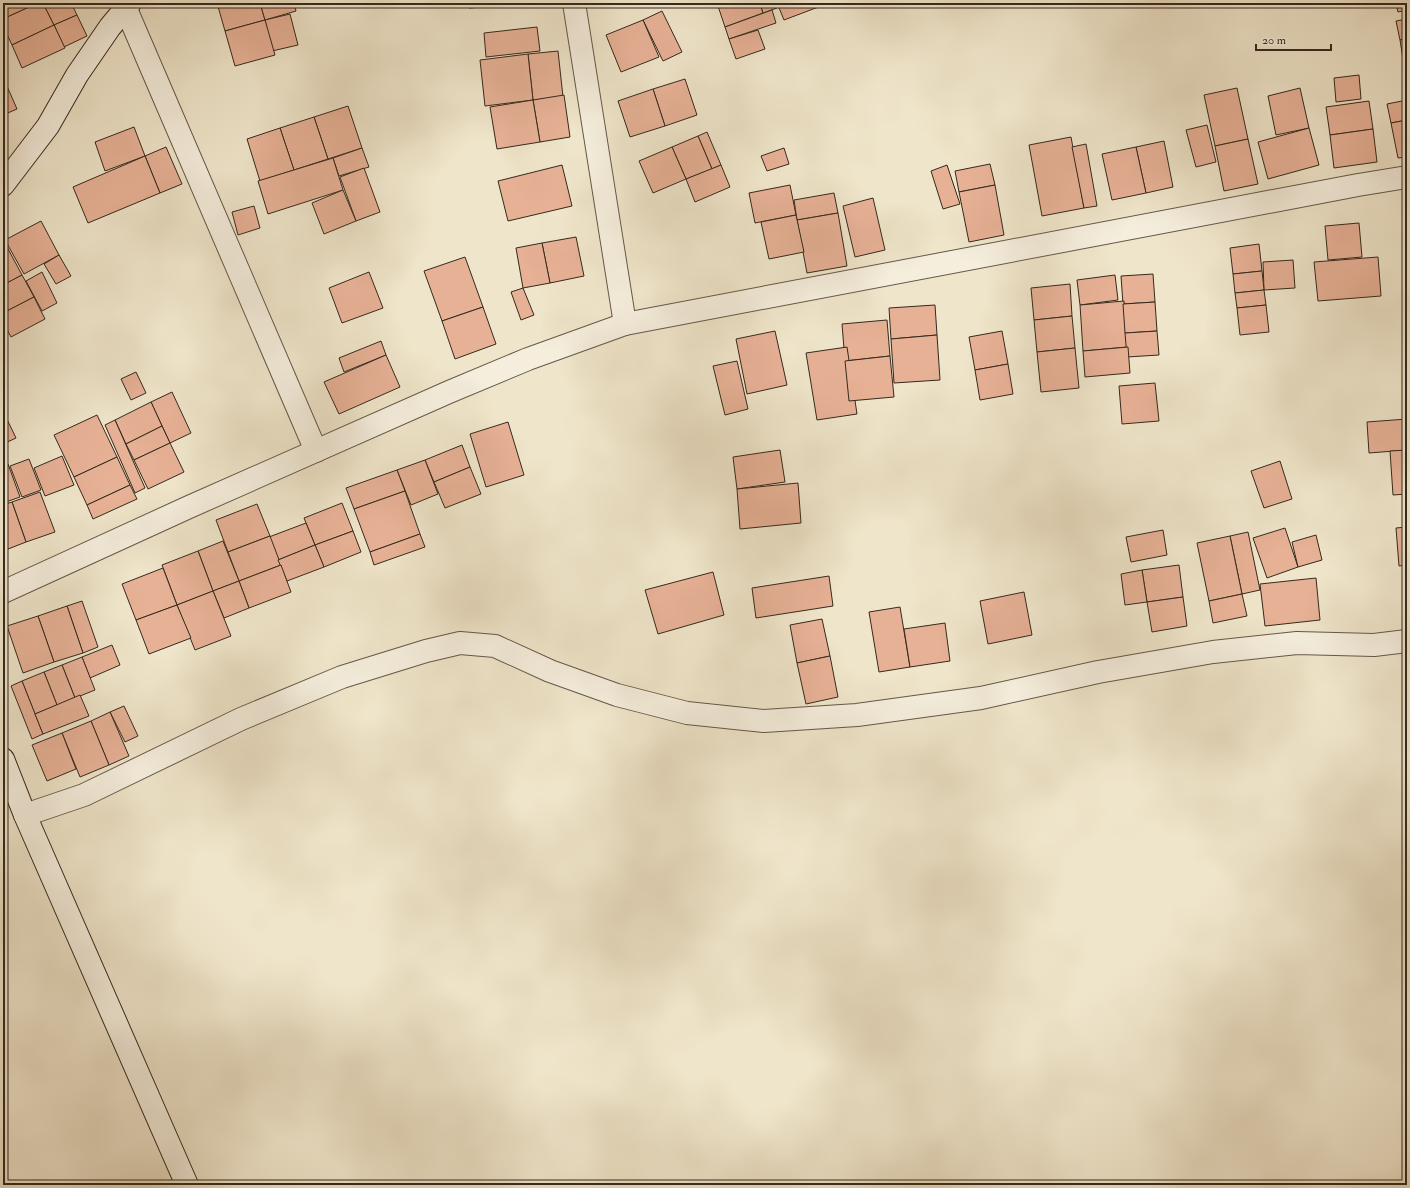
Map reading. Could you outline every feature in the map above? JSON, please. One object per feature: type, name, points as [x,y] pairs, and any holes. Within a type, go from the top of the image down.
[{"type":"street","points":[[574,3],[625,324]]},
{"type":"street","points":[[3,185],[48,126],[77,76],[110,27],[128,6],[316,451]]},
{"type":"street","points":[[3,592],[196,504],[449,392],[528,359],[625,324],[1407,177]]},
{"type":"street","points":[[25,815],[84,795],[241,720],[342,677],[426,651],[460,643],[495,646],[550,671],[617,695],[687,714],[764,721],[857,715],[981,698],[1098,672],[1213,652],[1297,643],[1374,645],[1407,641]]},
{"type":"street","points":[[3,759],[25,815],[187,1185]]},
{"type":"building","points":[[3,3],[38,3],[3,19]]},
{"type":"building","points":[[38,3],[43,3],[54,25],[12,45],[3,26],[3,19]]},
{"type":"building","points":[[43,3],[71,3],[77,15],[54,25]]},
{"type":"building","points":[[217,3],[260,3],[265,20],[225,31]]},
{"type":"building","points":[[260,3],[294,3],[296,11],[265,20]]},
{"type":"building","points":[[469,3],[511,3],[512,5],[469,8]]},
{"type":"building","points":[[511,3],[538,3],[512,5]]},
{"type":"building","points":[[717,3],[760,3],[763,13],[725,27]]},
{"type":"building","points":[[760,3],[775,3],[777,8],[763,13]]},
{"type":"building","points":[[777,3],[820,3],[821,6],[784,20]]},
{"type":"building","points":[[1396,3],[1407,3],[1407,10],[1398,12]]},
{"type":"building","points":[[772,10],[776,23],[729,39],[725,27]]},
{"type":"building","points":[[662,11],[682,52],[663,61],[643,20]]},
{"type":"building","points":[[290,14],[298,45],[272,51],[265,20]]},
{"type":"building","points":[[77,15],[87,36],[64,47],[54,25]]},
{"type":"building","points":[[1407,19],[1407,38],[1400,40],[1396,21]]},
{"type":"building","points":[[265,20],[275,55],[235,66],[225,31]]},
{"type":"building","points":[[643,20],[659,57],[621,72],[606,35]]},
{"type":"building","points":[[54,25],[65,48],[22,68],[12,45]]},
{"type":"building","points":[[537,27],[540,51],[486,57],[484,33]]},
{"type":"building","points":[[758,30],[765,49],[736,59],[729,39]]},
{"type":"building","points":[[1407,39],[1407,78],[1406,78],[1400,40]]},
{"type":"building","points":[[558,51],[563,97],[533,100],[528,54]]},
{"type":"building","points":[[528,54],[533,100],[485,106],[480,60]]},
{"type":"building","points":[[1359,75],[1361,99],[1336,102],[1334,78]]},
{"type":"building","points":[[3,77],[17,109],[3,115]]},
{"type":"building","points":[[685,79],[697,115],[665,126],[653,89]]},
{"type":"building","points":[[1237,88],[1248,139],[1215,146],[1204,95]]},
{"type":"building","points":[[1300,88],[1309,128],[1276,135],[1268,96]]},
{"type":"building","points":[[653,89],[665,126],[630,137],[618,101]]},
{"type":"building","points":[[564,95],[570,137],[540,142],[533,100]]},
{"type":"building","points":[[533,100],[540,142],[497,149],[490,107]]},
{"type":"building","points":[[1407,100],[1407,120],[1391,123],[1387,104]]},
{"type":"building","points":[[1369,101],[1373,129],[1330,135],[1326,107]]},
{"type":"building","points":[[348,106],[362,148],[328,159],[314,117]]},
{"type":"building","points":[[314,117],[328,159],[294,170],[280,128]]},
{"type":"building","points":[[1407,120],[1407,157],[1398,158],[1391,123]]},
{"type":"building","points":[[1207,125],[1216,162],[1196,167],[1186,130]]},
{"type":"building","points":[[134,127],[145,156],[105,171],[95,142]]},
{"type":"building","points":[[280,128],[294,170],[260,181],[247,139]]},
{"type":"building","points":[[1309,128],[1319,165],[1268,179],[1258,142]]},
{"type":"building","points":[[1373,129],[1377,162],[1334,168],[1330,135]]},
{"type":"building","points":[[707,132],[721,165],[712,169],[698,136]]},
{"type":"building","points":[[698,136],[712,169],[686,179],[672,147]]},
{"type":"building","points":[[1071,137],[1084,208],[1042,216],[1029,145]]},
{"type":"building","points":[[1248,139],[1258,184],[1224,191],[1215,146]]},
{"type":"building","points":[[1164,141],[1173,187],[1146,193],[1136,147]]},
{"type":"building","points":[[1086,144],[1097,206],[1084,208],[1072,147]]},
{"type":"building","points":[[166,147],[182,184],[160,193],[145,156]]},
{"type":"building","points":[[672,147],[686,179],[653,193],[639,161]]},
{"type":"building","points":[[1136,147],[1146,193],[1112,200],[1102,154]]},
{"type":"building","points":[[362,148],[369,167],[339,176],[333,158]]},
{"type":"building","points":[[784,148],[789,164],[767,171],[761,156]]},
{"type":"building","points":[[145,156],[160,193],[88,223],[73,187]]},
{"type":"building","points":[[333,158],[343,190],[268,214],[258,181]]},
{"type":"building","points":[[990,164],[995,185],[959,192],[955,171]]},
{"type":"building","points":[[562,165],[572,206],[508,221],[498,181]]},
{"type":"building","points":[[721,165],[730,187],[695,202],[686,179]]},
{"type":"building","points":[[947,165],[960,204],[943,209],[931,171]]},
{"type":"building","points":[[364,168],[380,212],[356,221],[340,177]]},
{"type":"building","points":[[790,185],[796,215],[755,223],[749,193]]},
{"type":"building","points":[[995,185],[1004,235],[969,242],[959,192]]},
{"type":"building","points":[[343,190],[356,221],[324,234],[312,203]]},
{"type":"building","points":[[834,193],[838,213],[797,220],[794,200]]},
{"type":"building","points":[[873,198],[885,250],[855,257],[843,206]]},
{"type":"building","points":[[254,206],[260,228],[238,235],[232,212]]},
{"type":"building","points":[[838,213],[847,266],[807,273],[797,220]]},
{"type":"building","points":[[796,215],[804,252],[769,259],[761,222]]},
{"type":"building","points":[[41,221],[59,255],[24,274],[5,240]]},
{"type":"building","points":[[1359,223],[1362,257],[1328,260],[1325,226]]},
{"type":"building","points":[[576,237],[584,276],[550,283],[542,243]]},
{"type":"building","points":[[542,243],[550,283],[523,288],[516,248]]},
{"type":"building","points":[[1259,244],[1262,271],[1233,274],[1230,248]]},
{"type":"building","points":[[7,247],[22,275],[3,285],[3,249]]},
{"type":"building","points":[[59,255],[71,276],[56,284],[44,264]]},
{"type":"building","points":[[465,257],[483,307],[442,321],[424,271]]},
{"type":"building","points":[[1378,257],[1381,296],[1318,301],[1314,262]]},
{"type":"building","points":[[1293,260],[1295,288],[1264,290],[1263,262]]},
{"type":"building","points":[[1262,271],[1264,290],[1235,293],[1233,274]]},
{"type":"building","points":[[42,272],[57,303],[42,311],[26,281]]},
{"type":"building","points":[[369,272],[383,308],[342,323],[329,288]]},
{"type":"building","points":[[1153,274],[1155,302],[1123,304],[1121,276]]},
{"type":"building","points":[[22,275],[34,297],[3,313],[3,285]]},
{"type":"building","points":[[1115,275],[1118,300],[1080,305],[1077,280]]},
{"type":"building","points":[[1070,284],[1072,316],[1034,320],[1031,288]]},
{"type":"building","points":[[523,288],[534,315],[521,320],[511,292]]},
{"type":"building","points":[[1264,290],[1266,305],[1237,308],[1235,293]]},
{"type":"building","points":[[34,297],[45,319],[11,337],[3,322],[3,313]]},
{"type":"building","points":[[1124,301],[1128,347],[1083,351],[1080,305]]},
{"type":"building","points":[[1155,302],[1157,331],[1125,333],[1123,304]]},
{"type":"building","points":[[935,305],[937,335],[891,339],[889,308]]},
{"type":"building","points":[[1266,305],[1269,332],[1240,335],[1237,308]]},
{"type":"building","points":[[483,307],[496,344],[455,359],[442,321]]},
{"type":"building","points":[[1072,316],[1075,348],[1037,352],[1034,320]]},
{"type":"building","points":[[887,320],[890,356],[845,361],[842,324]]},
{"type":"building","points":[[775,331],[787,385],[747,394],[736,339]]},
{"type":"building","points":[[1002,331],[1008,364],[975,370],[969,337]]},
{"type":"building","points":[[1157,331],[1159,355],[1127,357],[1125,333]]},
{"type":"building","points":[[937,335],[940,380],[894,383],[891,339]]},
{"type":"building","points":[[381,341],[386,355],[344,372],[339,358]]},
{"type":"building","points":[[847,347],[857,414],[817,420],[806,353]]},
{"type":"building","points":[[1128,347],[1130,373],[1085,377],[1083,351]]},
{"type":"building","points":[[1075,348],[1079,388],[1041,392],[1037,352]]},
{"type":"building","points":[[386,355],[400,387],[339,414],[324,382]]},
{"type":"building","points":[[890,356],[894,397],[849,401],[845,361]]},
{"type":"building","points":[[737,361],[748,409],[725,415],[713,366]]},
{"type":"building","points":[[1008,364],[1013,394],[980,400],[975,370]]},
{"type":"building","points":[[136,372],[146,393],[131,400],[121,379]]},
{"type":"building","points":[[1155,383],[1159,421],[1122,424],[1119,386]]},
{"type":"building","points":[[172,392],[191,433],[170,443],[151,402]]},
{"type":"building","points":[[151,402],[162,426],[126,444],[115,420]]},
{"type":"building","points":[[3,411],[16,438],[3,444]]},
{"type":"building","points":[[97,415],[117,457],[74,477],[54,435]]},
{"type":"building","points":[[1407,419],[1407,450],[1369,453],[1367,422]]},
{"type":"building","points":[[115,420],[145,488],[135,493],[105,425]]},
{"type":"building","points":[[508,422],[524,475],[486,487],[470,434]]},
{"type":"building","points":[[162,426],[170,443],[134,460],[126,444]]},
{"type":"building","points":[[170,443],[184,472],[148,489],[134,460]]},
{"type":"building","points":[[462,445],[470,467],[434,482],[425,460]]},
{"type":"building","points":[[780,450],[785,482],[737,489],[733,457]]},
{"type":"building","points":[[1407,450],[1407,494],[1393,495],[1390,451]]},
{"type":"building","points":[[62,456],[74,485],[45,496],[34,468]]},
{"type":"building","points":[[117,457],[130,485],[87,505],[74,477]]},
{"type":"building","points":[[29,459],[41,490],[22,497],[10,466]]},
{"type":"building","points":[[425,460],[438,494],[411,505],[397,470]]},
{"type":"building","points":[[1280,461],[1292,499],[1264,508],[1251,471]]},
{"type":"building","points":[[8,464],[20,497],[3,503],[3,465]]},
{"type":"building","points":[[470,467],[481,494],[445,508],[434,482]]},
{"type":"building","points":[[397,470],[405,491],[354,509],[346,488]]},
{"type":"building","points":[[798,483],[801,523],[740,529],[737,489]]},
{"type":"building","points":[[130,485],[137,499],[93,519],[87,505]]},
{"type":"building","points":[[405,491],[420,534],[370,552],[354,509]]},
{"type":"building","points":[[40,492],[55,532],[26,542],[12,502]]},
{"type":"building","points":[[12,502],[26,542],[3,551],[3,505]]},
{"type":"building","points":[[342,503],[353,531],[315,545],[304,518]]},
{"type":"building","points":[[257,504],[270,536],[228,552],[216,520]]},
{"type":"building","points":[[306,523],[315,545],[278,560],[269,537]]},
{"type":"building","points":[[1407,527],[1407,565],[1399,566],[1396,528]]},
{"type":"building","points":[[1285,528],[1298,567],[1267,578],[1253,538]]},
{"type":"building","points":[[1163,530],[1167,555],[1131,562],[1126,537]]},
{"type":"building","points":[[353,531],[361,552],[324,567],[315,545]]},
{"type":"building","points":[[1248,532],[1260,590],[1242,594],[1230,536]]},
{"type":"building","points":[[420,534],[425,547],[374,565],[370,552]]},
{"type":"building","points":[[1316,535],[1322,560],[1298,567],[1292,542]]},
{"type":"building","points":[[270,536],[281,565],[239,581],[228,552]]},
{"type":"building","points":[[1230,536],[1242,594],[1209,601],[1197,543]]},
{"type":"building","points":[[223,541],[239,581],[213,591],[198,551]]},
{"type":"building","points":[[315,545],[324,567],[287,581],[278,560]]},
{"type":"building","points":[[198,551],[213,591],[177,605],[162,565]]},
{"type":"building","points":[[281,565],[291,592],[249,608],[239,581]]},
{"type":"building","points":[[1179,565],[1183,597],[1147,602],[1142,570]]},
{"type":"building","points":[[163,568],[177,605],[136,620],[122,584]]},
{"type":"building","points":[[1142,570],[1147,602],[1125,605],[1121,574]]},
{"type":"building","points":[[713,572],[724,615],[658,634],[645,590]]},
{"type":"building","points":[[829,576],[833,606],[756,618],[752,588]]},
{"type":"building","points":[[1316,578],[1320,620],[1265,626],[1260,584]]},
{"type":"building","points":[[239,581],[249,608],[224,618],[213,591]]},
{"type":"building","points":[[213,591],[231,636],[195,650],[177,605]]},
{"type":"building","points":[[1024,592],[1032,635],[988,644],[980,601]]},
{"type":"building","points":[[1242,594],[1247,616],[1213,623],[1209,601]]},
{"type":"building","points":[[1183,597],[1187,626],[1152,632],[1147,602]]},
{"type":"building","points":[[82,601],[98,647],[83,653],[67,606]]},
{"type":"building","points":[[177,605],[191,638],[149,654],[136,620]]},
{"type":"building","points":[[67,606],[83,653],[54,662],[38,616]]},
{"type":"building","points":[[900,607],[910,667],[879,672],[869,612]]},
{"type":"building","points":[[38,616],[54,662],[23,673],[7,626]]},
{"type":"building","points":[[822,619],[830,656],[797,663],[790,625]]},
{"type":"building","points":[[945,623],[950,661],[910,667],[904,629]]},
{"type":"building","points":[[112,645],[120,665],[90,678],[82,657]]},
{"type":"building","points":[[830,656],[838,697],[806,704],[797,663]]},
{"type":"building","points":[[82,657],[95,690],[75,698],[62,665]]},
{"type":"building","points":[[62,665],[75,698],[57,705],[44,672]]},
{"type":"building","points":[[44,672],[57,705],[35,714],[22,681]]},
{"type":"building","points":[[22,681],[43,734],[32,739],[11,686]]},
{"type":"building","points":[[80,695],[89,716],[43,734],[35,714]]},
{"type":"building","points":[[124,706],[138,736],[125,742],[110,712]]},
{"type":"building","points":[[110,712],[129,756],[109,765],[91,721]]},
{"type":"building","points":[[91,721],[109,765],[80,777],[62,733]]},
{"type":"building","points":[[62,733],[76,769],[47,781],[32,745]]}]
